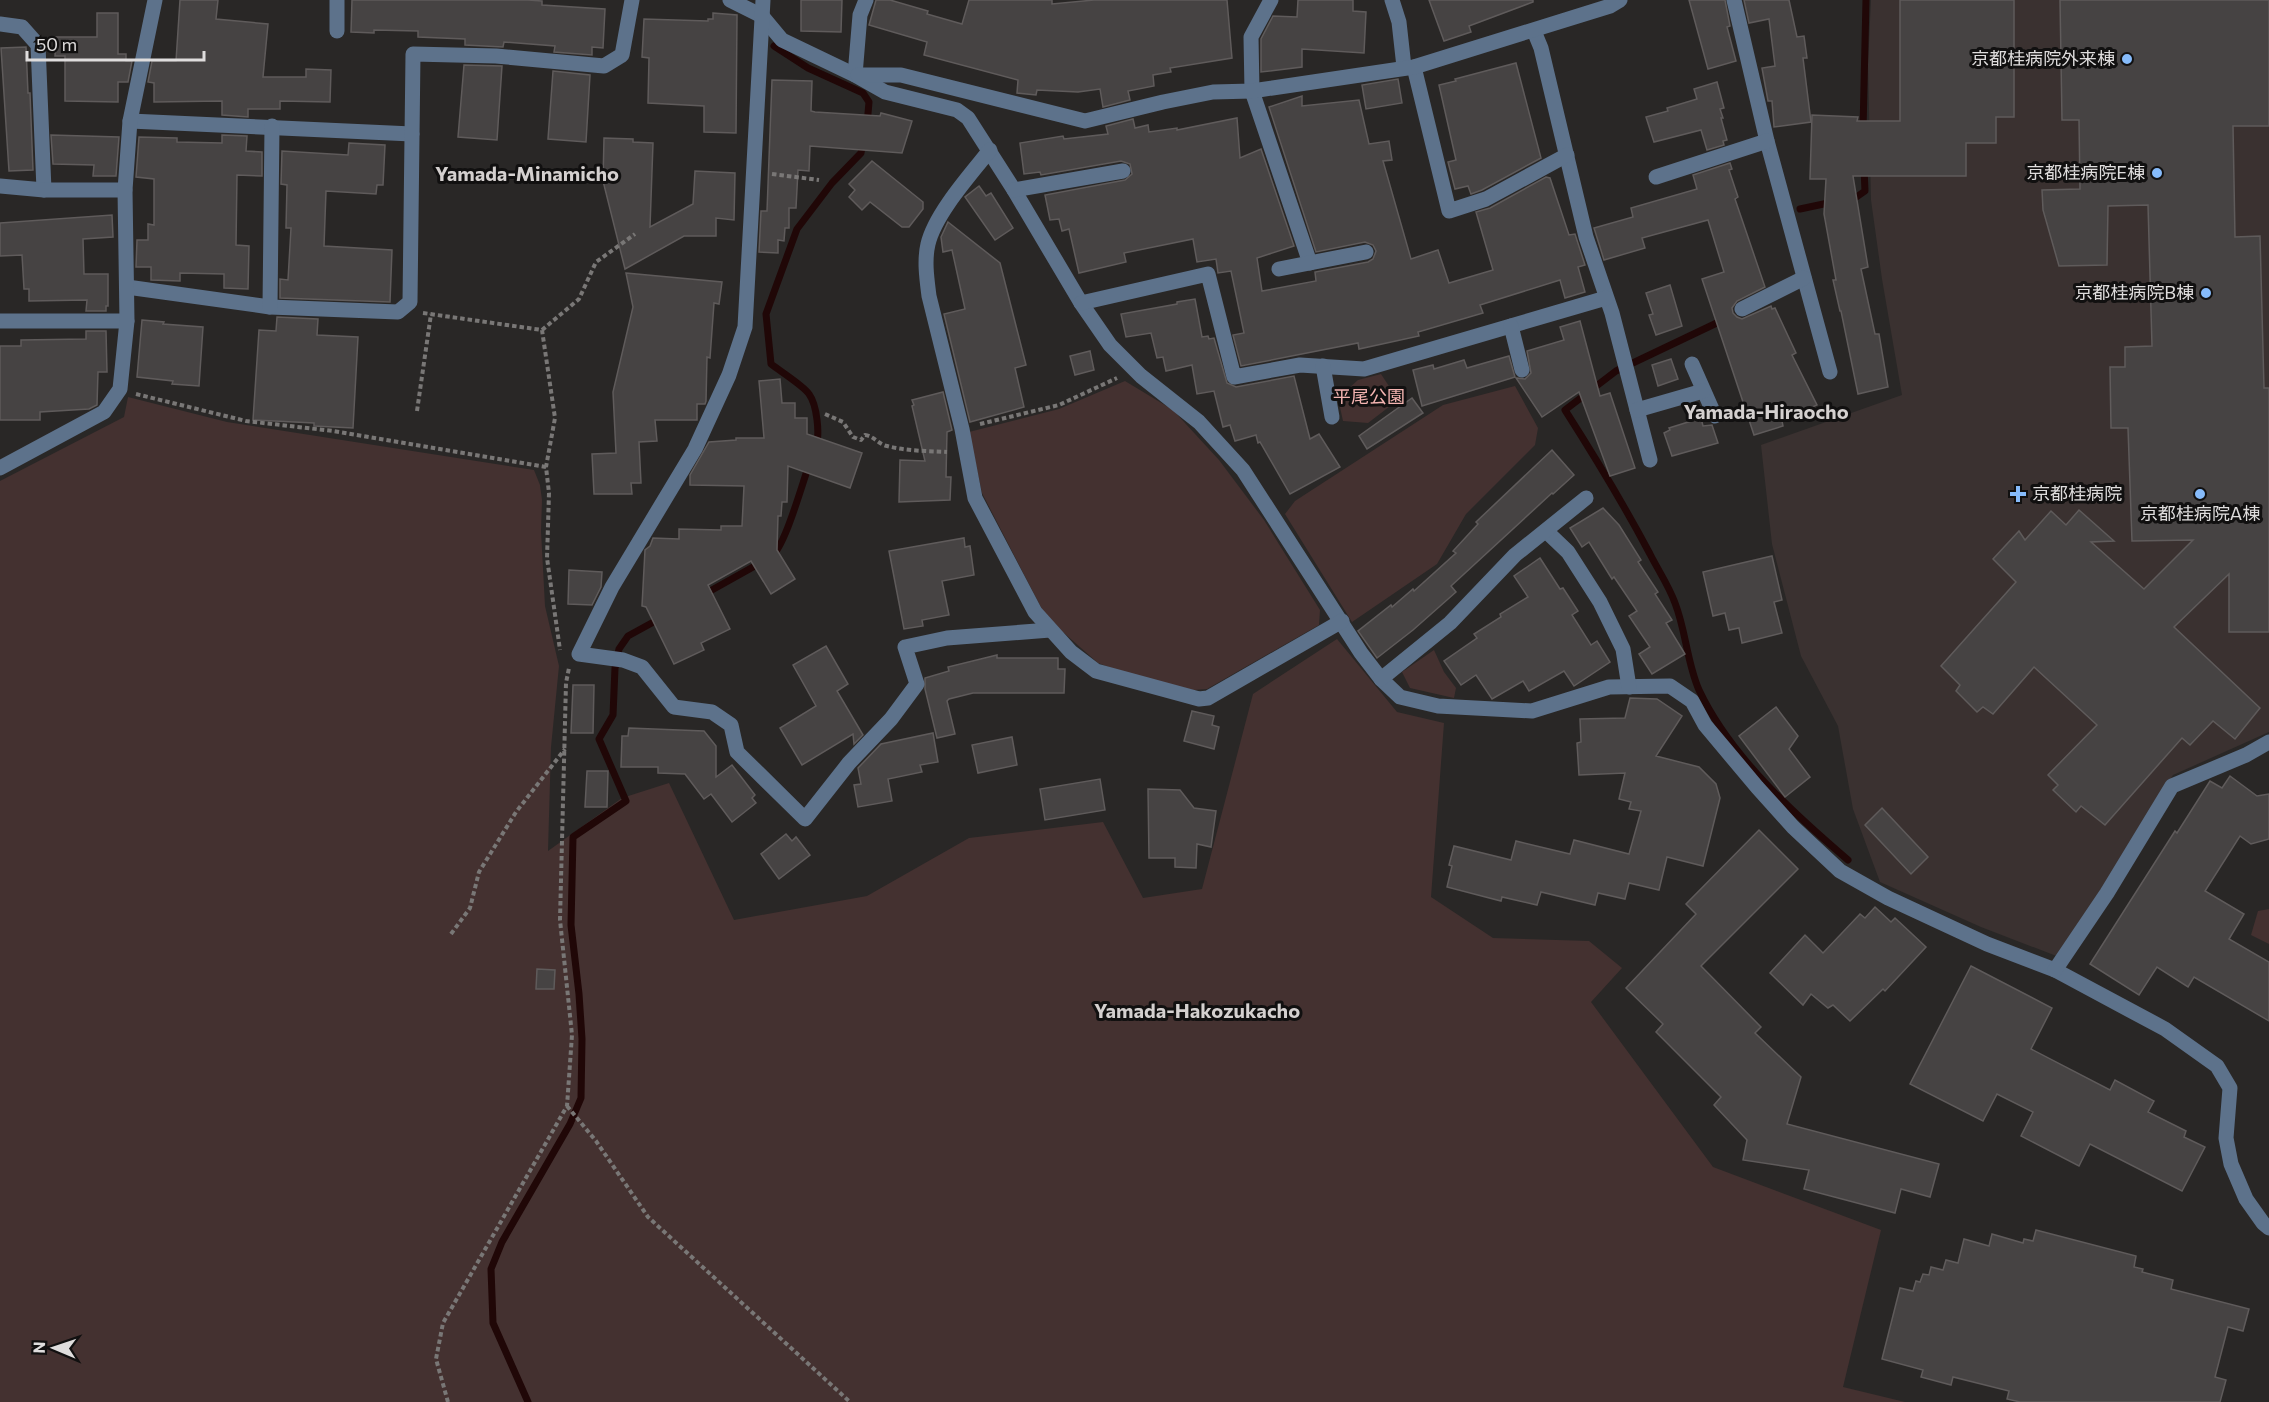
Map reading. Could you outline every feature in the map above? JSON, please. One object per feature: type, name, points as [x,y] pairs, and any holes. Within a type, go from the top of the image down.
[{"type":"street","points":[[0,468],[104,412],[120,389],[127,321],[125,190],[130,121],[155,0]]},
{"type":"street","points":[[337,0],[337,31]]},
{"type":"street","points":[[127,287],[270,307],[398,312],[410,302],[413,54],[496,56],[604,66],[622,55],[632,0]]},
{"type":"street","points":[[729,0],[762,16],[782,39],[885,92],[957,110],[968,118],[990,150],[1081,303],[1110,345],[1199,422],[1243,470],[1361,653],[1381,679],[1400,697],[1438,706],[1532,711],[1609,687],[1670,686],[1692,701],[1705,725],[1764,795],[1793,827],[1840,871],[1888,898],[1965,934],[2055,970],[2165,1029],[2217,1066],[2230,1088],[2226,1138],[2231,1164],[2246,1199],[2269,1228]]},
{"type":"street","points":[[763,0],[745,327],[729,375],[695,449],[612,587],[579,654],[607,656],[642,667],[674,707],[712,712],[731,725],[737,752],[805,819],[849,763],[891,719],[916,684],[905,647],[947,638],[1050,630]]},
{"type":"street","points":[[855,75],[860,15],[866,0]]},
{"type":"street","points":[[1271,0],[1251,37],[1252,91],[1310,263]]},
{"type":"street","points":[[1392,0],[1449,211],[1486,199],[1567,155]]},
{"type":"street","points":[[855,75],[901,75],[1085,121],[1214,92],[1252,91],[1409,67],[1534,31],[1610,6],[1620,0]]},
{"type":"street","points":[[1734,0],[1767,141],[1830,372]]},
{"type":"street","points":[[0,24],[22,27],[38,45],[44,190]]},
{"type":"street","points":[[1534,31],[1541,48],[1587,237],[1650,460]]},
{"type":"street","points":[[130,121],[412,134]]},
{"type":"street","points":[[270,307],[272,126]]},
{"type":"street","points":[[1656,177],[1767,141]]},
{"type":"street","points":[[990,150],[942,213],[928,244],[926,274],[928,296],[962,429],[975,498],[1035,612],[1071,652],[1096,671],[1199,699],[1208,698],[1341,621]]},
{"type":"street","points":[[1014,190],[1123,171]]},
{"type":"street","points":[[0,186],[44,190],[125,190]]},
{"type":"street","points":[[1279,269],[1366,252]]},
{"type":"street","points":[[1081,303],[1208,274],[1234,378],[1300,365],[1364,369],[1606,298]]},
{"type":"street","points":[[1742,309],[1804,278]]},
{"type":"street","points":[[0,321],[127,321]]},
{"type":"street","points":[[1511,326],[1522,370]]},
{"type":"street","points":[[1692,364],[1715,416]]},
{"type":"street","points":[[1323,366],[1332,417]]},
{"type":"street","points":[[1637,410],[1703,391]]},
{"type":"street","points":[[1381,679],[1450,623],[1515,555],[1586,498]]},
{"type":"street","points":[[1546,531],[1568,552],[1600,602],[1623,649],[1629,687]]},
{"type":"street","points":[[2055,970],[2108,893],[2172,786],[2246,755],[2269,742]]},
{"type":"path","points":[[754,171],[819,180]]},
{"type":"path","points":[[398,312],[431,314],[542,330],[579,299],[596,262],[635,234]]},
{"type":"path","points":[[417,411],[431,314]]},
{"type":"path","points":[[542,330],[555,418],[546,467],[549,493],[547,558],[561,656]]},
{"type":"path","points":[[962,429],[1059,405],[1135,369]]},
{"type":"path","points":[[120,389],[246,421],[333,432],[546,467]]},
{"type":"path","points":[[825,414],[843,422],[853,437],[861,440],[865,435],[870,435],[882,445],[896,448],[965,454]]},
{"type":"path","points":[[446,1401],[436,1359],[443,1323],[569,1108],[572,1035],[560,920],[566,683],[569,665],[565,660]]},
{"type":"path","points":[[451,934],[470,908],[479,872],[516,812],[566,748]]},
{"type":"path","points":[[569,1108],[622,1177],[648,1217],[850,1402]]},
{"type":"shaded area","name":"京都桂病院","points":[[1871,0],[2269,0],[2269,732],[2173,775],[2059,957],[1981,927],[1880,882],[1853,809],[1838,726],[1801,656],[1772,544],[1761,445],[1902,395],[1871,200],[1868,64]]},
{"type":"green space","name":"平尾公園","points":[[1381,374],[1398,400],[1368,423],[1343,421],[1338,398],[1358,380]]},
{"type":"green space","points":[[1125,381],[1173,410],[1219,460],[1264,520],[1320,610],[1319,625],[1207,689],[1193,690],[1125,673],[1098,663],[1046,617],[982,493],[969,432],[1059,409]]},
{"type":"green space","points":[[1515,386],[1538,428],[1535,445],[1466,514],[1437,564],[1352,622],[1285,514],[1295,501],[1443,405]]},
{"type":"green space","points":[[128,397],[227,422],[534,470],[540,485],[542,500],[541,531],[545,606],[559,666],[551,747],[548,851],[622,798],[669,783],[734,920],[867,896],[969,838],[1103,822],[1143,898],[1202,889],[1253,694],[1337,639],[1397,712],[1444,723],[1431,897],[1493,938],[1589,941],[1622,968],[1591,1002],[1713,1167],[1881,1230],[1843,1387],[1905,1402],[0,1402],[0,481],[124,417]]},
{"type":"green space","points":[[1434,650],[1444,672],[1456,688],[1454,698],[1410,688],[1402,672]]},
{"type":"green space","points":[[2269,909],[2269,944],[2251,935],[2258,911]]},
{"type":"building","points":[[180,0],[218,0],[216,19],[268,24],[263,77],[306,77],[306,69],[331,70],[330,102],[280,101],[280,109],[248,109],[248,117],[222,115],[222,101],[154,102],[154,83],[148,82],[152,61],[176,61]]},
{"type":"building","points":[[352,0],[528,0],[542,1],[542,5],[605,9],[603,48],[592,47],[592,55],[554,52],[555,46],[504,42],[503,47],[465,45],[465,39],[418,37],[418,31],[351,32]]},
{"type":"building","points":[[801,0],[842,0],[841,32],[801,31]]},
{"type":"building","points":[[876,0],[890,0],[962,24],[969,0],[1052,0],[1052,4],[1094,0],[1227,0],[1232,58],[1170,68],[1171,72],[1153,75],[1154,86],[1128,91],[1130,100],[1103,107],[1100,89],[1078,92],[1037,90],[1036,95],[1017,93],[1018,80],[924,55],[927,42],[869,25]]},
{"type":"building","points":[[1298,0],[1353,0],[1353,11],[1366,12],[1364,53],[1302,49],[1302,67],[1261,72],[1261,39],[1273,16],[1297,17]]},
{"type":"building","points":[[1429,0],[1533,0],[1533,2],[1469,26],[1471,32],[1444,41]]},
{"type":"building","points":[[1689,0],[1725,0],[1730,26],[1727,27],[1736,61],[1708,69]]},
{"type":"building","points":[[1744,0],[1789,0],[1797,37],[1804,36],[1807,58],[1803,58],[1811,122],[1774,127],[1772,101],[1768,101],[1762,68],[1775,66],[1769,19],[1749,23]]},
{"type":"building","points":[[1900,0],[2014,0],[2014,117],[1996,117],[1996,143],[1966,143],[1966,176],[1853,176],[1868,267],[1861,269],[1875,334],[1879,334],[1888,387],[1858,394],[1833,280],[1836,280],[1824,214],[1826,179],[1810,179],[1812,115],[1858,117],[1857,121],[1900,121]]},
{"type":"building","points":[[2060,0],[2269,0],[2269,126],[2233,126],[2235,237],[2260,236],[2264,388],[2269,388],[2269,632],[2229,632],[2229,574],[2174,627],[2260,708],[2235,739],[2213,721],[2190,745],[2182,738],[2105,825],[2081,806],[2076,812],[2053,790],[2058,785],[2048,775],[2097,725],[2034,667],[1993,714],[1983,707],[1977,712],[1956,691],[1960,685],[1941,666],[2016,582],[1993,559],[2019,531],[2025,540],[2051,511],[2066,525],[2079,510],[2114,541],[2091,542],[2144,589],[2193,540],[2132,541],[2128,428],[2111,428],[2110,367],[2125,367],[2125,347],[2152,346],[2148,205],[2108,206],[2107,265],[2059,266],[2043,210],[2042,190],[2080,189],[2079,120],[2062,120]]},
{"type":"building","points":[[97,13],[118,13],[118,54],[126,54],[126,61],[132,61],[128,82],[118,82],[118,102],[65,101],[65,56],[55,56],[56,37],[97,37]]},
{"type":"building","points":[[713,13],[737,15],[736,133],[704,132],[704,106],[648,103],[649,58],[642,57],[644,19],[708,21],[708,19],[713,19]]},
{"type":"building","points":[[26,47],[33,170],[9,171],[1,48]]},
{"type":"building","points":[[1516,63],[1541,158],[1471,194],[1468,186],[1455,189],[1448,162],[1456,160],[1439,85]]},
{"type":"building","points":[[464,65],[502,66],[497,140],[458,137]]},
{"type":"building","points":[[553,71],[590,75],[586,142],[548,139]]},
{"type":"building","points":[[1398,79],[1402,103],[1366,109],[1362,85]]},
{"type":"building","points":[[772,80],[812,81],[811,111],[880,116],[881,113],[912,121],[902,153],[810,146],[809,171],[798,170],[796,208],[789,208],[789,228],[785,228],[784,241],[778,240],[778,253],[759,252],[761,211],[767,211]]},
{"type":"building","points":[[1717,82],[1724,108],[1720,109],[1727,140],[1723,141],[1724,145],[1707,150],[1701,130],[1654,142],[1646,117],[1697,99],[1694,89]]},
{"type":"building","points":[[1302,96],[1302,106],[1359,100],[1369,144],[1389,141],[1392,160],[1383,161],[1411,259],[1438,250],[1449,283],[1493,270],[1476,212],[1490,208],[1546,177],[1550,178],[1569,235],[1575,234],[1585,265],[1578,267],[1585,292],[1565,298],[1560,280],[1480,305],[1483,313],[1418,332],[1419,336],[1359,349],[1358,343],[1241,366],[1233,335],[1244,333],[1231,271],[1218,273],[1216,259],[1197,262],[1193,239],[1124,253],[1126,262],[1079,273],[1069,229],[1062,231],[1059,219],[1050,220],[1045,195],[1125,180],[1132,174],[1130,164],[1121,161],[1041,175],[1040,172],[1024,174],[1020,143],[1063,136],[1064,139],[1108,134],[1106,126],[1133,119],[1135,128],[1148,125],[1149,132],[1177,128],[1177,130],[1237,118],[1240,158],[1261,149],[1294,246],[1257,258],[1262,291],[1316,281],[1315,272],[1368,262],[1373,259],[1376,251],[1373,245],[1365,242],[1316,252],[1269,107]]},
{"type":"building","points":[[51,135],[119,137],[116,176],[93,176],[94,165],[53,164]]},
{"type":"building","points":[[222,135],[247,136],[246,151],[262,152],[262,176],[237,175],[236,245],[249,246],[248,289],[224,288],[224,274],[180,273],[180,281],[151,280],[151,267],[136,267],[137,240],[148,240],[148,224],[154,225],[154,179],[136,177],[139,137],[177,138],[177,142],[222,143]]},
{"type":"building","points":[[604,138],[633,139],[633,142],[653,143],[650,227],[693,204],[695,171],[735,173],[734,220],[716,218],[716,236],[684,236],[625,269],[603,181]]},
{"type":"building","points":[[349,143],[385,145],[383,185],[377,185],[376,194],[326,191],[324,246],[392,250],[390,302],[280,298],[280,279],[288,280],[291,228],[286,228],[287,185],[281,184],[282,151],[348,155]]},
{"type":"building","points":[[872,161],[923,202],[923,209],[909,227],[902,227],[870,202],[862,210],[849,197],[855,190],[849,184]]},
{"type":"building","points":[[1730,163],[1732,169],[1729,170],[1738,197],[1735,199],[1765,287],[1737,301],[1732,308],[1733,313],[1742,319],[1771,306],[1772,309],[1775,308],[1796,353],[1792,355],[1817,405],[1782,421],[1783,426],[1754,435],[1702,279],[1724,272],[1708,220],[1642,238],[1645,248],[1604,260],[1594,228],[1633,217],[1631,208],[1697,189],[1693,175]]},
{"type":"building","points":[[979,186],[986,196],[991,193],[1013,228],[995,240],[965,197]]},
{"type":"building","points":[[112,215],[113,237],[83,239],[84,274],[108,274],[106,311],[86,311],[87,300],[29,301],[29,289],[24,289],[22,255],[0,256],[0,223]]},
{"type":"building","points":[[948,222],[1000,263],[1026,365],[1015,368],[1024,407],[970,422],[944,314],[965,309],[952,250],[943,252],[941,237]]},
{"type":"building","points":[[626,273],[722,282],[719,304],[714,303],[710,358],[707,357],[706,401],[705,404],[697,404],[697,420],[655,420],[657,441],[639,442],[641,483],[631,483],[632,494],[594,494],[592,454],[616,453],[613,392],[633,307]]},
{"type":"building","points":[[1670,285],[1682,326],[1656,335],[1649,315],[1653,314],[1646,293]]},
{"type":"building","points":[[1195,299],[1202,337],[1214,338],[1227,383],[1236,387],[1294,376],[1310,439],[1319,434],[1340,467],[1290,494],[1260,442],[1258,443],[1256,435],[1235,441],[1230,425],[1223,427],[1214,391],[1197,394],[1192,365],[1166,371],[1163,357],[1157,358],[1151,333],[1126,337],[1121,314]]},
{"type":"building","points":[[277,317],[318,319],[317,335],[358,337],[353,428],[314,426],[314,423],[253,420],[259,330],[276,331]]},
{"type":"building","points":[[142,320],[203,327],[199,386],[172,384],[173,381],[137,377]]},
{"type":"building","points":[[1580,321],[1600,396],[1610,393],[1635,468],[1610,476],[1579,392],[1542,417],[1516,378],[1525,379],[1531,373],[1527,351],[1564,340],[1560,327]]},
{"type":"building","points":[[86,331],[106,331],[107,372],[98,372],[97,405],[89,409],[40,412],[40,420],[0,420],[0,346],[21,346],[21,340],[86,339]]},
{"type":"building","points":[[1090,351],[1094,370],[1075,375],[1070,356]]},
{"type":"building","points":[[1509,356],[1515,377],[1422,406],[1413,370],[1433,365],[1434,369],[1464,360],[1467,368]]},
{"type":"building","points":[[1671,359],[1678,379],[1658,386],[1652,365]]},
{"type":"building","points":[[780,379],[782,403],[795,403],[795,418],[807,418],[807,434],[862,453],[850,488],[788,466],[787,502],[782,502],[781,516],[778,516],[777,550],[795,579],[771,594],[751,561],[708,585],[730,629],[701,643],[704,650],[674,664],[646,607],[642,606],[645,550],[650,546],[653,538],[679,539],[679,529],[721,530],[721,526],[742,526],[744,486],[690,485],[690,475],[709,442],[736,440],[736,438],[764,438],[759,381]]},
{"type":"building","points":[[943,392],[952,430],[947,432],[946,477],[951,477],[950,500],[899,502],[900,460],[925,461],[912,400]]},
{"type":"building","points":[[1412,398],[1423,413],[1367,449],[1359,436]]},
{"type":"building","points":[[1701,418],[1703,426],[1712,425],[1718,443],[1672,456],[1664,433],[1670,430],[1669,428]]},
{"type":"building","points":[[1552,450],[1574,475],[1451,586],[1456,592],[1377,658],[1358,631],[1413,589],[1414,591],[1456,553],[1453,551],[1478,524],[1476,522]]},
{"type":"building","points":[[1603,508],[1619,525],[1641,560],[1638,562],[1658,592],[1655,594],[1672,620],[1666,623],[1685,654],[1652,674],[1639,654],[1650,647],[1629,616],[1637,611],[1614,577],[1612,579],[1589,542],[1582,547],[1570,528]]},
{"type":"building","points":[[964,538],[965,547],[970,546],[974,575],[942,581],[949,615],[922,620],[923,626],[904,629],[889,551]]},
{"type":"building","points":[[1772,556],[1782,600],[1774,602],[1782,633],[1742,643],[1739,628],[1729,630],[1725,613],[1713,616],[1703,572]]},
{"type":"building","points":[[1540,558],[1560,589],[1563,588],[1578,611],[1572,615],[1591,645],[1597,641],[1610,662],[1574,686],[1564,671],[1529,691],[1523,681],[1492,699],[1476,675],[1461,685],[1444,661],[1477,638],[1474,634],[1501,617],[1500,614],[1528,597],[1514,576]]},
{"type":"building","points":[[569,570],[602,572],[601,587],[592,605],[568,604]]},
{"type":"building","points":[[826,646],[848,684],[837,691],[863,735],[854,744],[853,734],[802,765],[780,728],[816,706],[793,665]]},
{"type":"building","points":[[997,655],[997,658],[1058,658],[1058,669],[1065,669],[1064,693],[973,693],[949,699],[947,701],[955,734],[937,738],[925,689],[925,678],[949,671],[948,667]]},
{"type":"building","points":[[573,685],[594,685],[593,733],[571,733]]},
{"type":"building","points":[[1630,698],[1657,699],[1682,716],[1656,756],[1699,767],[1716,784],[1720,798],[1703,866],[1667,857],[1659,890],[1629,883],[1625,899],[1598,893],[1595,905],[1541,892],[1537,905],[1502,897],[1501,901],[1447,887],[1454,846],[1511,860],[1516,841],[1570,854],[1574,840],[1629,854],[1641,811],[1629,809],[1631,802],[1619,799],[1625,773],[1579,775],[1577,743],[1581,742],[1580,719],[1625,718]]},
{"type":"building","points":[[1776,707],[1798,736],[1789,749],[1810,777],[1785,797],[1739,736]]},
{"type":"building","points":[[1192,711],[1214,716],[1212,725],[1219,727],[1214,749],[1184,741]]},
{"type":"building","points":[[629,728],[704,731],[716,746],[716,777],[732,765],[755,795],[752,798],[756,803],[732,822],[711,794],[704,799],[685,774],[658,773],[658,767],[621,767],[622,736],[628,736]]},
{"type":"building","points":[[933,733],[938,762],[920,765],[922,772],[888,779],[892,801],[858,807],[854,785],[861,784],[858,768],[881,744]]},
{"type":"building","points":[[1012,737],[1017,765],[978,773],[972,745]]},
{"type":"building","points":[[587,771],[608,771],[607,807],[585,807]]},
{"type":"building","points":[[2230,776],[2257,796],[2269,794],[2269,839],[2251,844],[2240,836],[2205,891],[2244,914],[2229,939],[2269,962],[2269,1021],[2194,977],[2188,987],[2157,967],[2139,995],[2090,964],[2175,831],[2177,833],[2210,781],[2222,788]]},
{"type":"building","points":[[1100,779],[1105,810],[1045,820],[1040,789]]},
{"type":"building","points":[[1148,789],[1180,790],[1194,808],[1216,811],[1211,847],[1197,844],[1196,868],[1175,867],[1175,858],[1149,858]]},
{"type":"building","points":[[1882,808],[1928,857],[1911,874],[1865,825]]},
{"type":"building","points":[[1759,830],[1798,869],[1701,966],[1761,1027],[1755,1033],[1801,1077],[1787,1124],[1939,1164],[1930,1197],[1901,1189],[1895,1213],[1804,1189],[1809,1170],[1743,1160],[1747,1140],[1714,1105],[1721,1097],[1656,1032],[1663,1024],[1626,988],[1696,914],[1686,904]]},
{"type":"building","points":[[786,834],[792,841],[796,837],[810,855],[779,879],[761,854]]},
{"type":"building","points":[[1875,907],[1891,922],[1895,918],[1926,947],[1885,991],[1883,989],[1850,1021],[1833,1005],[1828,1008],[1811,994],[1803,1005],[1770,973],[1805,935],[1823,953],[1860,914],[1865,918]]},
{"type":"building","points":[[1971,966],[2052,1008],[2031,1049],[2110,1090],[2115,1080],[2154,1101],[2148,1112],[2186,1131],[2184,1137],[2205,1147],[2182,1191],[2090,1144],[2079,1166],[2021,1136],[2033,1112],[1997,1094],[1983,1121],[1910,1084]]},
{"type":"building","points":[[537,969],[555,970],[554,989],[536,989]]},
{"type":"building","points":[[2036,1230],[2136,1256],[2134,1267],[2143,1269],[2142,1272],[2173,1280],[2171,1289],[2249,1309],[2243,1331],[2228,1327],[2215,1377],[2226,1380],[2220,1402],[2020,1402],[2007,1399],[2009,1391],[1953,1377],[1951,1385],[1921,1377],[1923,1370],[1882,1359],[1900,1288],[1913,1291],[1916,1281],[1920,1282],[1923,1274],[1929,1275],[1931,1267],[1943,1270],[1946,1260],[1958,1263],[1964,1239],[1989,1246],[1992,1234],[2023,1243],[2024,1239],[2033,1241]]},
{"type":"waterway","points":[[1863,130],[1866,0]]},
{"type":"waterway","points":[[774,46],[808,68],[863,93],[869,102],[867,125]]},
{"type":"waterway","points":[[816,446],[817,420],[812,399],[802,387],[771,364],[766,314],[797,229],[832,183],[861,153],[863,141]]},
{"type":"waterway","points":[[1850,199],[1865,191],[1864,168]]},
{"type":"waterway","points":[[1800,209],[1833,202]]},
{"type":"waterway","points":[[1723,320],[1616,371],[1565,410],[1620,499],[1670,590],[1679,614],[1695,680],[1712,714],[1745,760],[1765,782],[1848,860]]},
{"type":"waterway","points":[[771,557],[787,529],[809,465]]},
{"type":"waterway","points":[[703,595],[762,562]]},
{"type":"waterway","points":[[528,1402],[493,1323],[491,1269],[502,1242],[570,1124],[581,1098],[582,1039],[571,925],[573,837],[626,801],[599,739],[613,715],[615,668],[619,649],[628,636],[659,619]]},
{"type":"place","name":"京都桂病院外来棟","points":[[2127,59]]},
{"type":"place","name":"京都桂病院E棟","points":[[2157,173]]},
{"type":"place","name":"京都桂病院B棟","points":[[2206,293]]},
{"type":"place","name":"京都桂病院","points":[[2018,494]]},
{"type":"place","name":"京都桂病院A棟","points":[[2200,494]]},
{"type":"district","name":"Yamada-Minamicho","points":[[527,174]]},
{"type":"district","name":"Yamada-Hiraocho","points":[[1766,412]]},
{"type":"district","name":"Yamada-Hakozukacho","points":[[1197,1011]]}]
